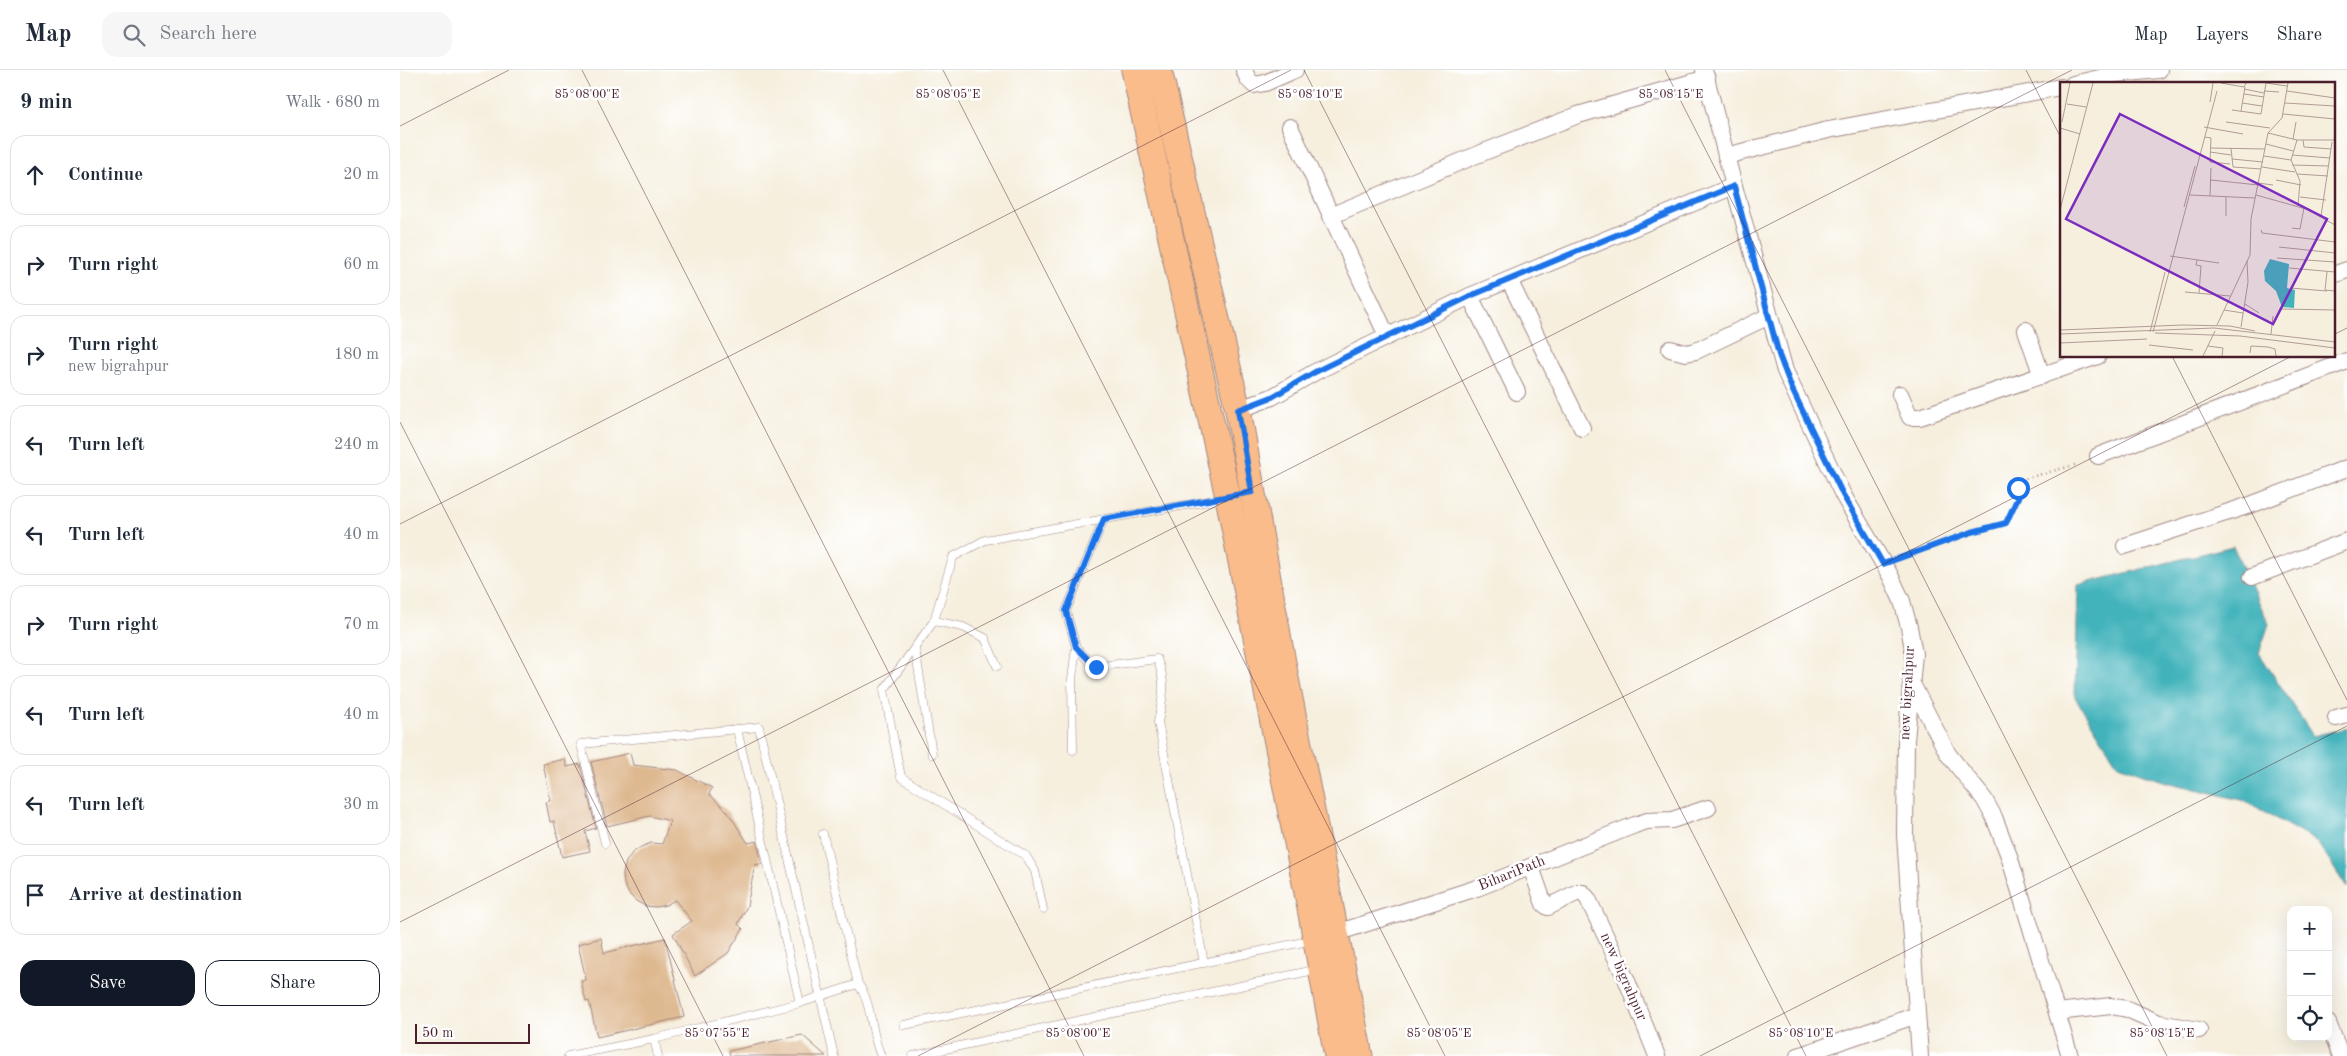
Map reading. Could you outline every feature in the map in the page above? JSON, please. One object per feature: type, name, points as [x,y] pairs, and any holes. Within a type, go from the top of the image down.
[{"type":"main road","points":[[1240,495],[1238,410],[1161,77],[1136,80],[1196,349],[1240,495],[1325,937],[1360,1056]]},
{"type":"main road","points":[[1196,349],[1222,344]]},
{"type":"main road","points":[[1325,937],[1320,968],[1337,1056]]},
{"type":"street","points":[[1244,70],[1248,79],[1254,85],[1264,83],[1295,70]]},
{"type":"street","points":[[2082,78],[2138,78],[2159,70]]},
{"type":"street","points":[[1330,216],[1578,115],[1706,74]]},
{"type":"street","name":"new bigrahpur","points":[[1706,74],[1779,355],[1792,389],[1843,495],[1902,601],[1909,627],[1914,654],[1904,797],[1906,870],[1920,1056]]},
{"type":"street","points":[[1726,156],[1828,130],[2060,86]]},
{"type":"street","points":[[1290,127],[1387,336]]},
{"type":"street","points":[[1238,410],[1272,397],[1315,372],[1470,296],[1734,186]]},
{"type":"street","points":[[2334,275],[2347,270]]},
{"type":"street","points":[[1510,280],[1582,428]]},
{"type":"street","points":[[1470,296],[1517,392]]},
{"type":"street","points":[[1670,349],[1686,353],[1696,351],[1769,316]]},
{"type":"street","points":[[2026,330],[2042,376]]},
{"type":"street","points":[[1900,394],[1910,417],[1920,417],[2092,358]]},
{"type":"street","points":[[2098,456],[2347,361]]},
{"type":"street","points":[[2125,546],[2261,501],[2347,468]]},
{"type":"street","points":[[2252,577],[2347,541]]},
{"type":"street","points":[[1912,684],[1948,754],[1984,799],[1994,817],[2009,856],[2070,1056]]},
{"type":"street","name":"BihariPath","points":[[1325,937],[1417,909],[1531,867],[1635,825],[1647,821],[1672,820],[1708,808]]},
{"type":"street","name":"new bigrahpur","points":[[1531,867],[1544,904],[1548,907],[1576,893],[1583,893],[1588,899],[1657,1056]]},
{"type":"street","points":[[2057,1012],[2111,1006],[2127,1009],[2159,1023],[2199,1030]]},
{"type":"street","points":[[1798,1056],[1917,1015]]},
{"type":"street","points":[[2332,1033],[2341,1056]]},
{"type":"lane","points":[[1043,909],[1035,871],[1026,856],[901,777],[884,690],[934,622],[953,557],[985,540],[1240,495]]},
{"type":"lane","points":[[1073,750],[1072,679],[1076,647],[1066,611],[1104,519]]},
{"type":"lane","points":[[934,622],[963,627],[985,638],[997,666]]},
{"type":"lane","points":[[1076,647],[1096,667],[1157,659],[1163,672],[1165,689],[1158,722],[1204,963]]},
{"type":"lane","points":[[915,648],[932,754]]},
{"type":"lane","points":[[605,843],[581,744],[760,727],[834,1056]]},
{"type":"lane","points":[[737,729],[800,1003]]},
{"type":"lane","points":[[823,834],[858,984],[865,993],[876,1046],[881,1056]]},
{"type":"lane","points":[[904,1025],[1325,937]]},
{"type":"lane","points":[[913,1056],[1320,968]]},
{"type":"lane","points":[[568,1056],[654,1039],[800,1003],[858,984]]},
{"type":"lane","points":[[654,1039],[658,1056]]},
{"type":"path","points":[[1883,564],[1972,532],[2006,523],[2019,495],[2020,480],[2075,465]]},
{"type":"water","points":[[2233,546],[2269,624],[2259,653],[2313,736],[2347,728],[2347,888],[2317,842],[2245,801],[2163,781],[2118,765],[2075,697],[2078,585]]},
{"type":"building","points":[[630,753],[633,765],[677,770],[712,788],[709,794],[727,811],[748,843],[757,841],[762,864],[755,865],[747,906],[738,924],[743,929],[728,953],[695,976],[673,934],[692,921],[675,900],[666,905],[656,907],[645,906],[629,894],[624,884],[623,873],[626,862],[632,853],[651,843],[662,844],[670,821],[650,816],[607,826],[591,762]]},
{"type":"building","points":[[565,759],[567,767],[580,764],[596,828],[585,831],[590,851],[562,857],[554,821],[550,822],[546,802],[551,801],[543,764]]},
{"type":"building","points":[[601,938],[604,953],[665,938],[684,1017],[597,1037],[589,1001],[586,1002],[581,981],[586,980],[578,944]]},
{"type":"building","points":[[802,1035],[826,1056],[730,1056],[729,1051]]},
{"type":"route","points":[[1096,667],[1076,647],[1066,611],[1104,519],[1228,498],[1252,492],[1238,410],[1272,397],[1294,386],[1315,372],[1414,323],[1445,310],[1470,296],[1734,186],[1779,355],[1792,389],[1843,495],[1883,564],[1972,532],[2006,523],[2019,495],[2018,488]]}]
